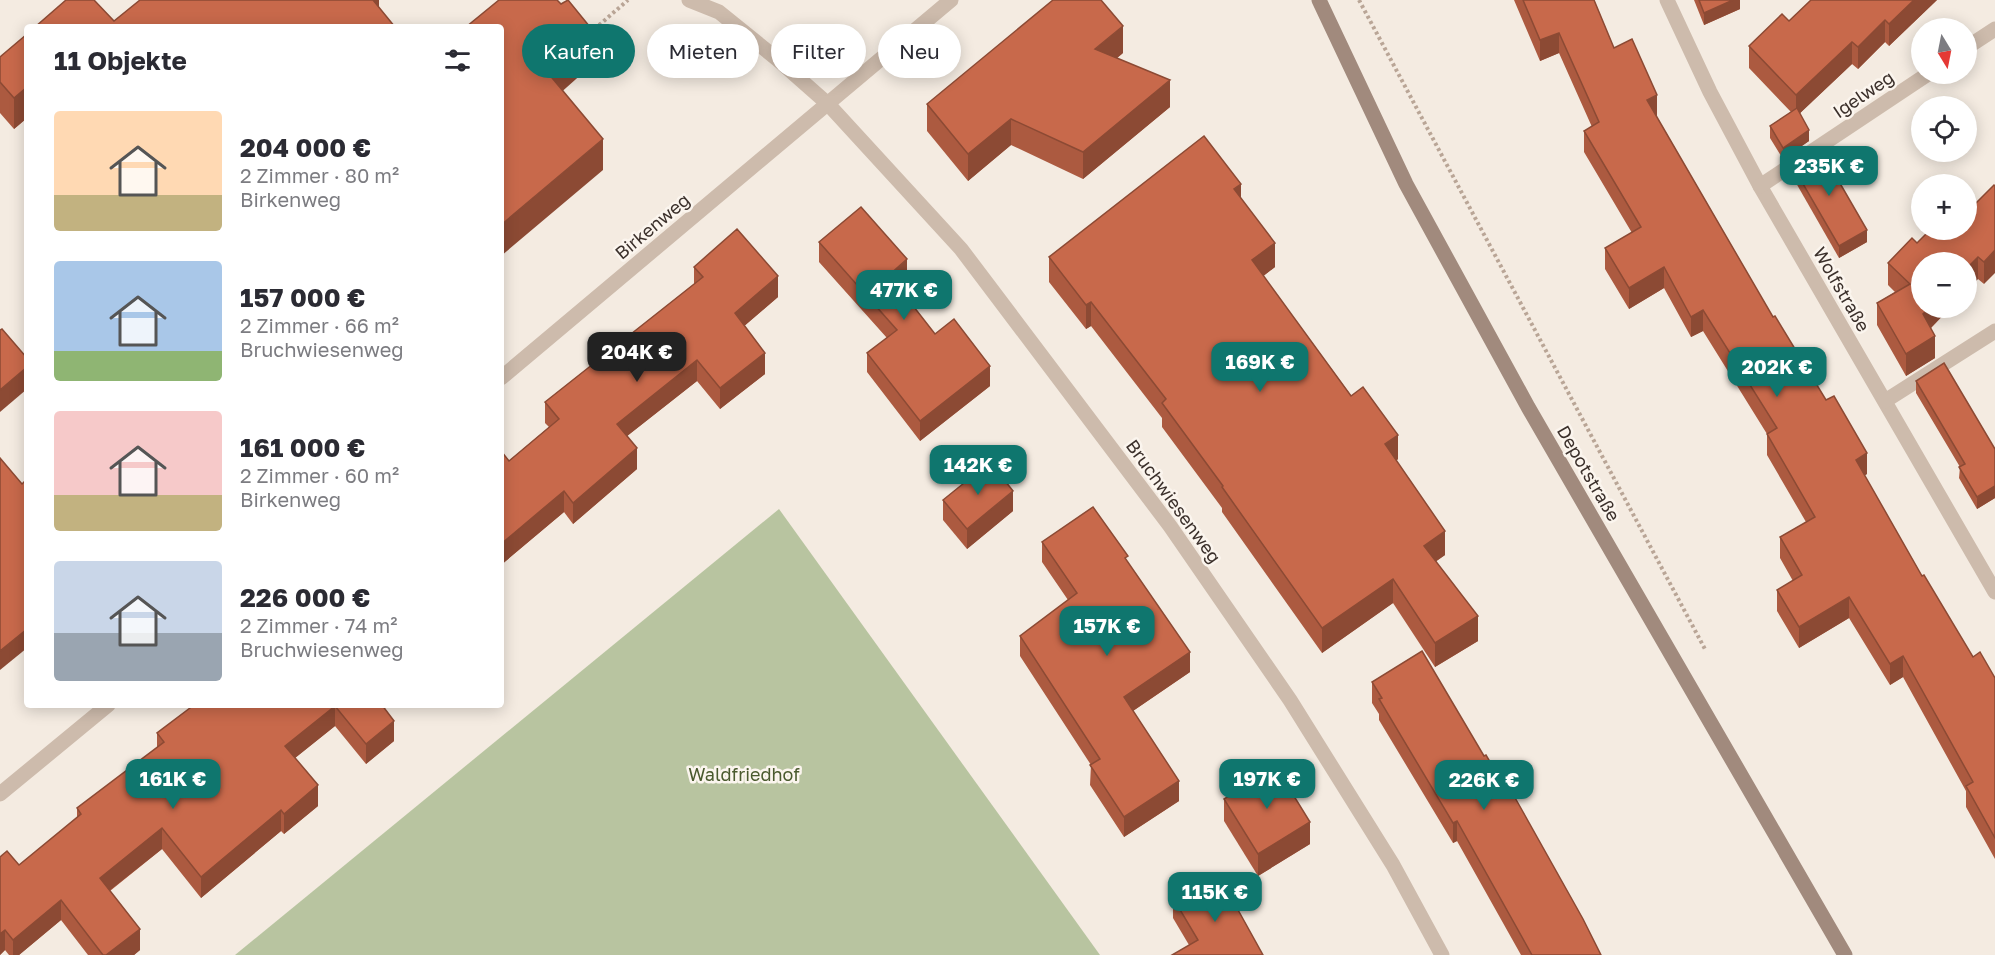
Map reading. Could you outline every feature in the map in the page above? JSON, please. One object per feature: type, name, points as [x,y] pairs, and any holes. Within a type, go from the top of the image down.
[{"type":"main road","name":"Depotstraße","points":[[1319,0],[1406,184],[1522,397],[1845,955]]},
{"type":"street","name":"Bruchwiesenweg","points":[[689,0],[719,12],[828,104],[961,249],[1170,526],[1290,700],[1393,865],[1442,955]]},
{"type":"street","points":[[828,104],[951,0]]},
{"type":"street","name":"Wolfstraße","points":[[1667,0],[1710,92],[1760,186],[1995,592]]},
{"type":"street","points":[[1977,41],[1995,29]]},
{"type":"street","name":"Igelweg","points":[[1760,186],[1913,84]]},
{"type":"street","name":"Birkenweg","points":[[504,375],[828,104]]},
{"type":"street","points":[[1885,401],[1995,331]]},
{"type":"street","points":[[0,794],[104,708]]},
{"type":"path","points":[[600,24],[628,0]]},
{"type":"path","points":[[1359,0],[1708,656]]},
{"type":"green space","name":"Waldfriedhof","points":[[779,509],[1100,955],[235,955]]},
{"type":"building","points":[[66,0],[94,0],[114,21],[140,0],[373,0],[393,24],[38,24]]},
{"type":"building","points":[[499,0],[557,0],[561,4],[568,0],[588,24],[522,24],[522,78],[552,78],[603,139],[504,222],[504,24],[470,24]]},
{"type":"building","points":[[1053,0],[1101,0],[1123,26],[1095,49],[1170,80],[1083,152],[1011,119],[968,154],[927,104]]},
{"type":"building","points":[[1523,0],[1594,0],[1614,48],[1632,39],[1657,95],[1647,100],[1773,317],[1775,316],[1826,400],[1834,396],[1867,453],[1856,460],[1922,576],[1924,575],[1973,657],[1980,652],[1995,678],[1995,838],[1966,786],[1973,782],[1903,656],[1890,664],[1849,597],[1799,627],[1777,590],[1802,575],[1780,537],[1815,517],[1767,434],[1777,428],[1703,310],[1691,317],[1664,267],[1629,288],[1605,248],[1641,227],[1584,131],[1599,122],[1559,33],[1540,40]]},
{"type":"building","points":[[1699,0],[1733,0],[1704,13]]},
{"type":"building","points":[[1811,0],[1914,0],[1889,24],[1885,20],[1858,47],[1852,42],[1796,95],[1749,46],[1782,14],[1789,21]]},
{"type":"building","points":[[24,37],[24,90],[14,98],[0,82],[0,57]]},
{"type":"building","points":[[1797,108],[1809,130],[1783,148],[1770,126]]},
{"type":"building","points":[[1204,136],[1241,184],[1234,189],[1275,243],[1252,260],[1351,396],[1363,387],[1398,435],[1385,444],[1445,531],[1424,546],[1478,616],[1435,643],[1393,579],[1322,628],[1162,403],[1166,399],[1091,302],[1086,305],[1049,257]]},
{"type":"building","points":[[1819,147],[1867,230],[1839,246],[1792,165]]},
{"type":"building","points":[[1995,186],[1995,250],[1984,262],[1977,258],[1977,252],[1911,252],[1911,318],[1925,318],[1935,336],[1906,354],[1877,303],[1910,284],[1888,263],[1911,239],[1917,243],[1920,240],[1977,240],[1977,202]]},
{"type":"building","points":[[861,207],[907,259],[889,275],[935,334],[954,319],[990,366],[920,421],[867,353],[897,330],[819,242]]},
{"type":"building","points":[[737,229],[778,276],[735,313],[765,353],[720,388],[697,360],[617,424],[637,448],[573,503],[564,491],[504,541],[504,455],[509,461],[559,419],[545,402],[703,277],[694,267]]},
{"type":"building","points":[[2,329],[24,355],[24,370],[0,390],[0,330]]},
{"type":"building","points":[[1944,363],[1995,449],[1995,486],[1977,497],[1959,467],[1965,464],[1916,381]]},
{"type":"building","points":[[0,458],[22,484],[24,482],[24,631],[0,651]]},
{"type":"building","points":[[990,462],[1013,491],[967,529],[943,500]]},
{"type":"building","points":[[1093,507],[1128,556],[1125,558],[1190,652],[1124,697],[1179,781],[1124,817],[1090,765],[1100,759],[1020,636],[1077,593],[1042,542]]},
{"type":"building","points":[[1422,651],[1484,756],[1486,755],[1499,777],[1502,775],[1601,955],[1532,955],[1457,821],[1453,823],[1379,699],[1382,698],[1372,682]]},
{"type":"building","points":[[190,708],[332,708],[285,746],[318,785],[284,814],[281,810],[201,877],[162,828],[100,878],[140,929],[106,955],[103,955],[61,900],[13,940],[5,930],[0,934],[0,857],[7,851],[19,865],[81,814],[77,808],[164,742],[157,733]]},
{"type":"building","points":[[337,708],[384,708],[394,721],[366,744]]},
{"type":"building","points":[[1276,767],[1310,822],[1258,854],[1224,799]]},
{"type":"building","points":[[1222,881],[1263,955],[1172,955],[1198,940],[1173,898],[1200,882],[1205,891]]}]
